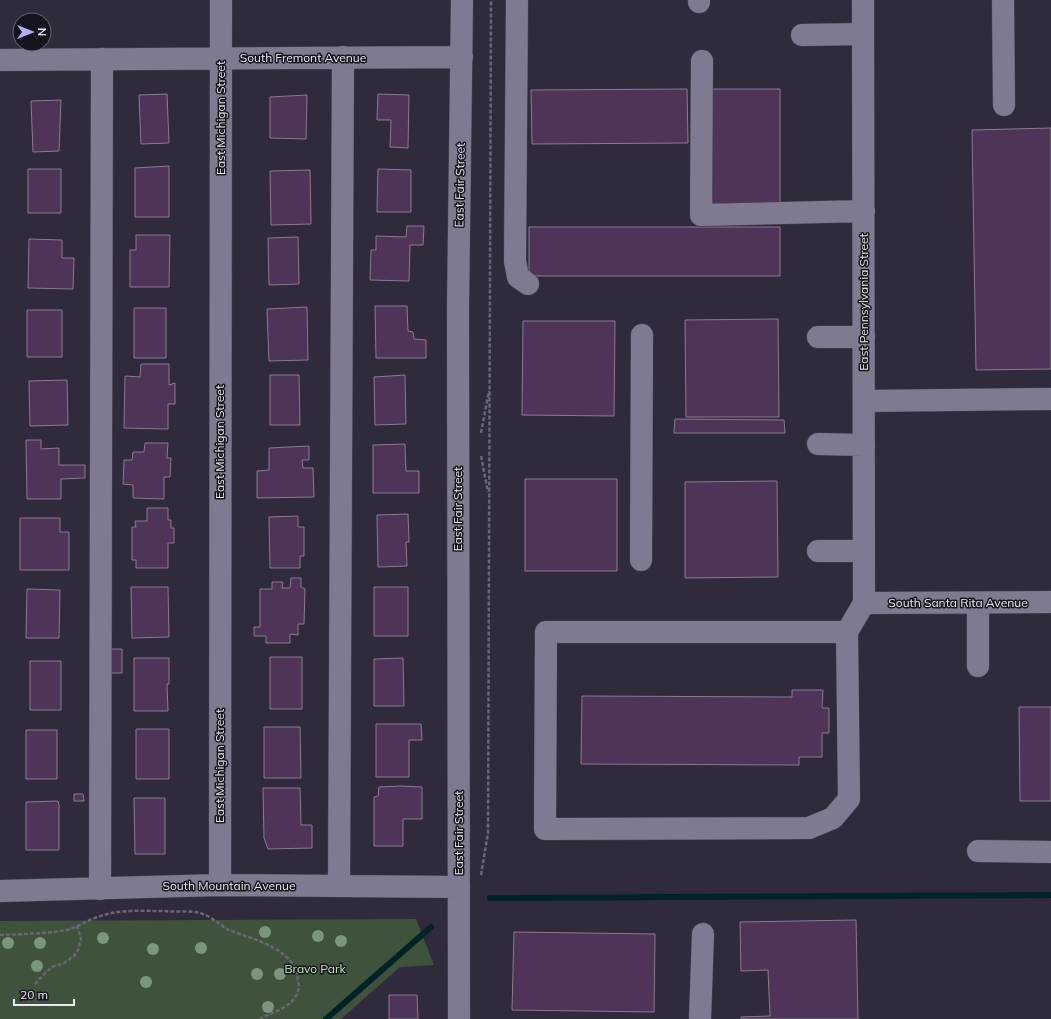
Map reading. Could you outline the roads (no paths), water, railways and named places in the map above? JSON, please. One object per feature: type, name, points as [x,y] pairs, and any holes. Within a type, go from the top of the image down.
[{"type":"street","name":"East Michigan Street","points":[[220,885],[221,0]]},
{"type":"street","name":"East Fair Street","points":[[459,1019],[458,307],[462,0]]},
{"type":"street","points":[[517,0],[515,261],[518,277],[528,284]]},
{"type":"street","name":"East Pennsylvania Street","points":[[863,0],[864,603]]},
{"type":"street","points":[[1003,0],[1004,105]]},
{"type":"street","points":[[802,35],[863,34]]},
{"type":"street","points":[[339,886],[343,57]]},
{"type":"street","name":"South Fremont Avenue","points":[[0,60],[462,57]]},
{"type":"street","points":[[100,889],[102,59]]},
{"type":"street","points":[[702,62],[701,215],[864,211]]},
{"type":"street","points":[[641,560],[642,335]]},
{"type":"street","points":[[818,337],[864,337]]},
{"type":"street","points":[[864,401],[1051,399]]},
{"type":"street","points":[[818,444],[864,445]]},
{"type":"street","points":[[818,551],[864,551]]},
{"type":"street","name":"South Santa Rita Avenue","points":[[864,603],[1051,602]]},
{"type":"street","points":[[847,632],[546,632],[545,829],[809,828],[833,818],[849,799],[847,632],[864,603]]},
{"type":"street","points":[[978,603],[978,666]]},
{"type":"street","points":[[978,851],[1051,852]]},
{"type":"street","name":"South Mountain Avenue","points":[[0,892],[220,885],[459,887]]},
{"type":"street","points":[[700,1019],[702,934]]},
{"type":"waterway","points":[[490,898],[1051,895]]},
{"type":"waterway","points":[[326,1019],[431,927]]},
{"type":"park label","name":"Bravo Park","points":[[315,969]]}]
